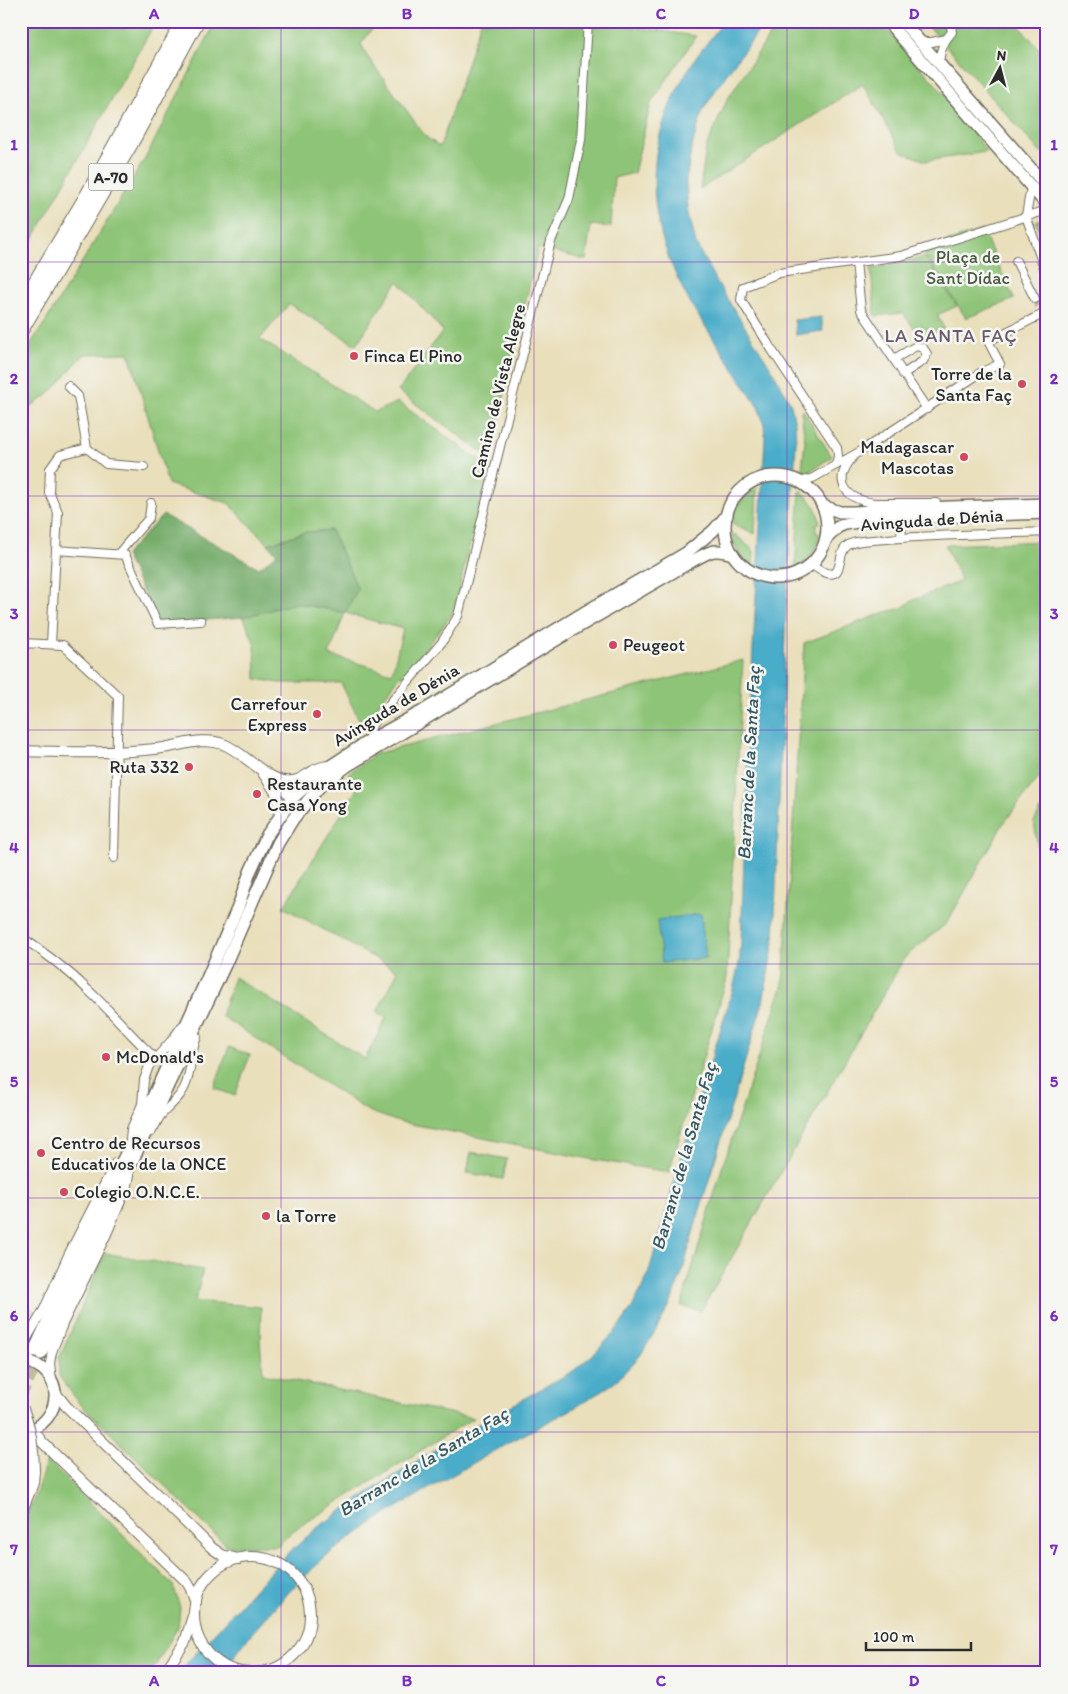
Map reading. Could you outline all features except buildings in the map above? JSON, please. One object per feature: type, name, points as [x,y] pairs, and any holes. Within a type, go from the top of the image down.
[{"type":"highway","name":"A-70","points":[[21,306],[88,194],[184,21]]},
{"type":"highway","name":"A-70","points":[[21,330],[134,137],[197,21]]},
{"type":"highway","points":[[21,1410],[26,1422],[32,1452],[31,1484],[21,1508]]},
{"type":"main road","points":[[887,21],[1047,206]]},
{"type":"main road","points":[[902,21],[1047,187]]},
{"type":"main road","points":[[782,477],[798,482],[813,492],[823,506],[827,526],[826,540],[821,552],[812,564],[794,575],[769,578],[753,572],[733,554],[727,537],[727,515],[730,506],[740,492],[759,480],[782,477]]},
{"type":"main road","name":"Avinguda de Dénia","points":[[823,506],[840,512],[854,512],[950,506],[1047,504]]},
{"type":"main road","name":"Avinguda de Dénia","points":[[826,540],[838,527],[845,524],[876,519],[1047,513]]},
{"type":"main road","name":"Avinguda de Dénia","points":[[174,1062],[188,1020],[238,907],[250,872],[267,834],[280,814],[301,789],[330,765],[370,740],[686,553],[713,531],[727,515]]},
{"type":"main road","name":"Avinguda de Dénia","points":[[37,1352],[129,1153],[174,1062],[209,998],[278,843],[293,819],[319,787],[347,766],[571,631],[694,560],[712,550],[733,554]]},
{"type":"main road","points":[[22,751],[155,749],[207,741],[223,744],[240,753],[259,768],[280,780],[293,781],[301,779],[314,770],[330,765]]},
{"type":"main road","points":[[259,768],[276,794],[280,814]]},
{"type":"main road","points":[[267,868],[267,855],[274,838],[292,809],[293,798],[268,774]]},
{"type":"main road","name":"Avinguda de Dénia","points":[[129,1153],[141,1144],[159,1094]]},
{"type":"main road","points":[[21,1360],[41,1368],[66,1406],[212,1548],[222,1555],[238,1559]]},
{"type":"main road","points":[[24,1433],[46,1421],[53,1407],[54,1388]]},
{"type":"main road","points":[[24,1433],[42,1442],[187,1582],[192,1589],[196,1602]]},
{"type":"main road","points":[[164,1673],[185,1642],[200,1590],[212,1574],[224,1565],[238,1559],[252,1557],[276,1562],[291,1572],[307,1597],[310,1619],[305,1638],[295,1654],[280,1666],[270,1670],[246,1672],[230,1668],[206,1650],[196,1629],[194,1613]]},
{"type":"street","name":"Camino de Vista Alegre","points":[[370,740],[371,727],[442,642],[458,616],[551,241],[569,199],[581,140],[588,21]]},
{"type":"street","points":[[939,64],[940,51],[946,38],[952,32],[950,21]]},
{"type":"street","points":[[920,42],[932,42],[946,38]]},
{"type":"street","points":[[1031,187],[1026,216],[1047,276]]},
{"type":"street","points":[[857,453],[844,453],[837,448],[741,300],[742,287],[779,274],[901,256],[1047,210]]},
{"type":"street","points":[[1016,261],[1035,299]]},
{"type":"street","points":[[856,262],[861,310],[927,409]]},
{"type":"street","points":[[798,482],[813,478],[857,453],[982,372],[1000,364],[988,341],[1047,312]]},
{"type":"street","points":[[894,359],[916,346],[923,348],[927,354],[923,361],[903,374]]},
{"type":"street","points":[[68,386],[78,396],[87,448],[106,464],[144,466]]},
{"type":"street","points":[[51,644],[58,512],[49,492],[50,469],[60,455],[87,448]]},
{"type":"street","points":[[836,464],[837,448]]},
{"type":"street","points":[[857,453],[843,471],[842,477],[846,490],[851,496],[874,503],[936,503],[950,506]]},
{"type":"street","points":[[118,554],[149,518],[151,503]]},
{"type":"street","points":[[901,538],[900,529],[905,523],[925,522],[938,516]]},
{"type":"street","points":[[876,519],[892,524],[900,529]]},
{"type":"street","name":"Avinguda de Dénia","points":[[812,564],[831,574],[836,572],[840,567],[841,554],[844,548],[856,542],[901,538],[1047,532]]},
{"type":"street","points":[[56,550],[125,555],[158,624],[201,621]]},
{"type":"street","points":[[21,643],[63,645],[118,696],[114,858]]},
{"type":"street","points":[[21,800],[22,751]]},
{"type":"street","points":[[21,937],[88,989],[121,1022],[141,1046],[156,1059],[174,1062],[186,1072],[188,1080]]},
{"type":"street","name":"Avinguda de Dénia","points":[[141,1144],[163,1112],[175,1102],[188,1080],[190,1054],[208,1013],[209,998]]},
{"type":"street","name":"Avinguda de Dénia","points":[[54,1388],[50,1363],[52,1352],[63,1324],[128,1185],[131,1130],[142,1104],[144,1080],[149,1066],[188,1020]]},
{"type":"street","points":[[144,1080],[149,1088],[159,1094],[172,1097],[180,1095]]},
{"type":"street","name":"Avinguda de Dénia","points":[[21,1348],[44,1309],[69,1253],[116,1162],[129,1153]]},
{"type":"green space","points":[[21,21],[156,21],[21,260]]},
{"type":"green space","points":[[216,21],[378,21],[361,44],[367,56],[426,137],[440,147],[481,21],[592,21],[696,36],[651,103],[634,173],[614,178],[611,227],[591,225],[586,260],[538,248],[490,458],[398,391],[443,331],[398,281],[356,345],[289,304],[260,339],[375,412],[398,402],[489,467],[453,613],[404,676],[401,675],[362,726],[341,683],[279,683],[256,679],[255,645],[242,613],[296,603],[345,612],[305,532],[268,544],[228,503],[168,484],[129,353],[85,354],[49,394],[21,413],[21,358],[46,321],[146,157]],"holes":[[[345,613],[403,629],[392,673],[329,655]]]},
{"type":"green space","points":[[779,21],[879,21],[965,117],[986,152],[925,161],[901,151],[863,84],[700,189],[706,148],[727,100]]},
{"type":"green space","points":[[924,21],[1015,21],[1047,58],[1047,152],[1041,153]]},
{"type":"green space","points":[[1045,218],[1047,220],[1047,254],[1036,221]]},
{"type":"green space","name":"Plaça de Sant Dídac","points":[[982,230],[1014,299],[966,318],[922,250]]},
{"type":"green space","points":[[925,257],[957,306],[937,315],[944,328],[921,338],[903,313],[875,316],[871,269]]},
{"type":"green space","points":[[803,410],[832,457],[807,473],[802,470],[805,441],[801,411]]},
{"type":"green space","points":[[757,488],[755,534],[736,527],[732,523],[740,503]]},
{"type":"green space","points":[[800,490],[811,500],[816,509],[820,523],[816,524],[816,532],[820,534],[812,554],[805,562],[795,568]]},
{"type":"green space","points":[[163,515],[259,568],[277,554],[268,544],[305,532],[331,530],[358,589],[345,613],[296,603],[244,617],[158,624],[125,555]]},
{"type":"green space","points":[[732,535],[736,535],[754,551],[753,566],[739,553]]},
{"type":"green space","points":[[1047,541],[1047,767],[1003,824],[947,923],[905,957],[701,1311],[681,1306],[722,1168],[783,984],[804,643],[886,612],[902,608],[913,600],[961,581],[945,545]]},
{"type":"green space","points":[[743,660],[727,978],[669,1172],[595,1160],[396,1121],[368,1111],[221,1016],[234,977],[365,1059],[386,1018],[377,1012],[398,971],[283,907],[357,789],[348,774],[375,754]]},
{"type":"green space","points":[[1047,799],[1047,882],[1042,877],[1034,822]]},
{"type":"green space","points":[[229,1047],[250,1055],[235,1096],[214,1088]]},
{"type":"green space","points":[[471,1152],[507,1159],[503,1179],[467,1173]]},
{"type":"green space","points":[[105,1253],[203,1270],[195,1301],[261,1307],[260,1341],[263,1374],[473,1418],[294,1530],[277,1546],[227,1546],[80,1404],[59,1376],[59,1359]]},
{"type":"green space","points":[[21,1301],[41,1316],[23,1339],[21,1338]]},
{"type":"green space","points":[[47,1460],[173,1585],[180,1607],[178,1627],[151,1673],[21,1673],[21,1519],[32,1505]]},
{"type":"water","name":"Barranc de la Santa Faç","points":[[724,21],[766,21],[703,110],[691,150],[686,181],[688,209],[696,244],[716,281],[771,368],[791,404],[796,444],[786,607],[774,942],[763,1002],[683,1270],[670,1305],[656,1330],[640,1356],[614,1383],[578,1406],[423,1492],[375,1521],[326,1556],[291,1590],[251,1634],[222,1673],[181,1673],[186,1664],[283,1558],[317,1528],[459,1435],[573,1371],[595,1353],[614,1333],[631,1310],[648,1275],[680,1161],[733,989],[739,963],[741,942],[749,718],[765,439],[764,423],[759,409],[692,306],[673,268],[656,212],[654,184],[656,155],[662,127],[673,99],[688,70]]},
{"type":"water","points":[[821,317],[823,331],[796,335],[794,320]]},
{"type":"water","points":[[701,914],[706,958],[662,963],[657,920]]},
{"type":"tunnel","points":[[1035,299],[1041,310]]},
{"type":"tunnel","points":[[21,1378],[32,1355]]},
{"type":"tunnel","points":[[21,1396],[40,1357]]},
{"type":"place","name":"Finca El Pino","points":[[354,356]]},
{"type":"place","name":"Torre de la Santa Faç","points":[[1022,384]]},
{"type":"place","name":"Madagascar Mascotas","points":[[964,457]]},
{"type":"place","name":"Peugeot","points":[[613,645]]},
{"type":"place","name":"Carrefour Express","points":[[317,714]]},
{"type":"place","name":"Ruta 332","points":[[189,767]]},
{"type":"place","name":"Restaurante Casa Yong","points":[[257,794]]},
{"type":"place","name":"McDonald's","points":[[106,1057]]},
{"type":"place","name":"Centro de Recursos Educativos de la ONCE","points":[[41,1153]]},
{"type":"place","name":"Colegio O.N.C.E.","points":[[64,1192]]},
{"type":"place","name":"la Torre","points":[[266,1216]]},
{"type":"district","name":"LA SANTA FAÇ","points":[[951,335]]}]
